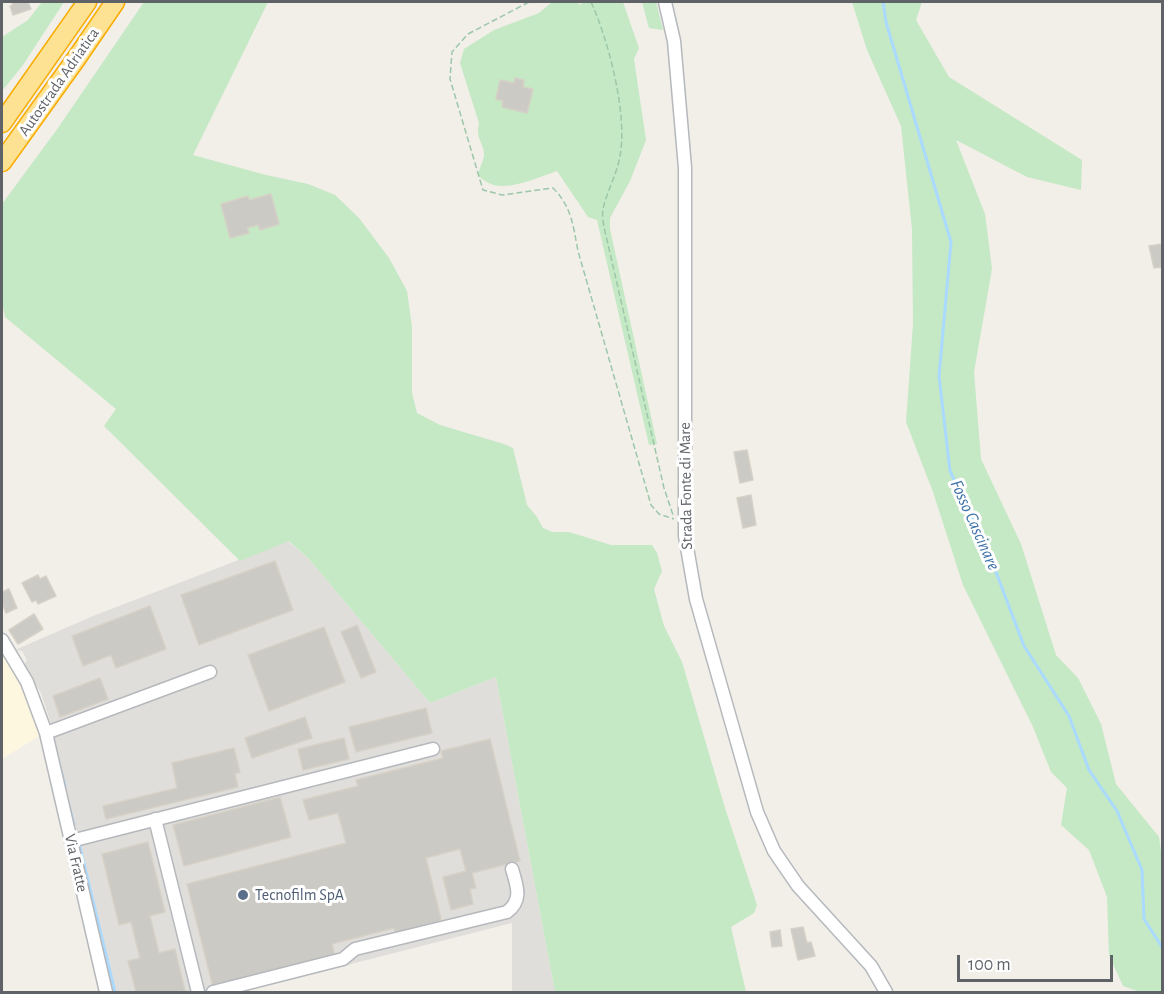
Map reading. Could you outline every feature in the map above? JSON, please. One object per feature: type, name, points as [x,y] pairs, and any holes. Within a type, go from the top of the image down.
[{"type":"highway","name":"Autostrada Adriatica","points":[[2,123],[87,2]]},
{"type":"highway","name":"Autostrada Adriatica","points":[[2,162],[115,2]]},
{"type":"street","name":"Strada Fonte di Mare","points":[[665,2],[674,41],[685,168],[685,536],[696,599],[757,812],[774,851],[798,886],[871,966],[886,993]]},
{"type":"street","name":"Via Fratte","points":[[2,640],[27,682],[46,733],[106,993]]},
{"type":"street","points":[[46,733],[210,672]]},
{"type":"street","points":[[71,841],[433,749]]},
{"type":"street","points":[[155,819],[198,993]]},
{"type":"street","points":[[213,993],[344,959],[355,949],[507,912],[518,900],[519,891],[512,869]]},
{"type":"path","points":[[529,2],[468,34],[452,52],[450,79],[483,190],[502,195],[553,188],[564,200],[572,220],[578,251],[651,505],[659,514],[674,519],[661,478],[604,227],[602,210],[619,166],[622,135],[613,71],[591,2]]},
{"type":"shaded area","points":[[288,541],[309,559],[430,703],[496,677],[555,992],[512,992],[512,923],[241,992],[116,992],[50,721],[41,693],[24,665],[27,660],[22,651],[15,650],[93,616]]},
{"type":"shaded area","points":[[2,651],[29,703],[39,736],[2,759]]},
{"type":"green space","points":[[42,2],[64,2],[23,65],[2,91],[2,37],[28,20]]},
{"type":"green space","points":[[144,2],[268,2],[193,155],[308,184],[335,195],[359,218],[389,258],[407,291],[412,327],[412,393],[417,413],[440,425],[513,448],[527,505],[543,528],[552,532],[569,532],[611,545],[652,545],[662,571],[654,589],[664,626],[682,662],[725,808],[757,905],[754,913],[731,927],[746,992],[555,992],[496,677],[430,703],[309,559],[289,541],[240,561],[104,426],[116,409],[5,317],[2,302],[2,204],[58,128]],"holes":[[[271,194],[279,224],[260,230],[258,225],[247,228],[248,232],[230,238],[221,204],[247,196],[249,200]]]},
{"type":"green space","points":[[552,2],[576,2],[581,5],[582,2],[623,2],[639,48],[634,59],[646,140],[630,181],[610,218],[610,229],[657,444],[649,445],[597,220],[588,217],[557,171],[516,185],[505,186],[486,182],[478,175],[484,152],[478,134],[479,123],[460,63],[464,49],[494,30],[539,13]]},
{"type":"green space","points":[[642,2],[656,2],[663,30],[649,28]]},
{"type":"green space","points":[[852,2],[922,2],[916,20],[949,77],[1082,160],[1081,190],[1027,177],[956,140],[985,214],[992,269],[974,372],[981,459],[1021,544],[1056,655],[1078,678],[1101,724],[1116,784],[1159,837],[1162,859],[1162,992],[1140,992],[1123,986],[1109,955],[1107,897],[1089,850],[1061,825],[1067,788],[1051,772],[1033,727],[963,585],[933,492],[906,422],[913,324],[912,229],[901,126],[867,50]]},
{"type":"building","points":[[12,2],[28,2],[31,9],[13,15],[10,6],[13,5]]},
{"type":"building","points":[[515,78],[524,80],[523,87],[533,89],[527,113],[502,107],[503,101],[496,99],[500,80],[514,83]]},
{"type":"building","points":[[271,194],[279,224],[260,230],[258,225],[247,228],[249,233],[230,238],[221,204],[248,196],[249,200]]},
{"type":"building","points":[[1162,244],[1162,267],[1154,268],[1149,246]]},
{"type":"building","points":[[747,450],[753,480],[740,483],[734,452]]},
{"type":"building","points":[[751,495],[756,525],[743,528],[737,498]]},
{"type":"building","points":[[275,561],[293,610],[199,645],[181,595]]},
{"type":"building","points":[[38,575],[40,579],[46,576],[56,596],[38,604],[36,600],[32,602],[22,583]]},
{"type":"building","points":[[9,589],[17,608],[6,613],[2,603],[2,592]]},
{"type":"building","points":[[150,606],[166,649],[116,668],[111,655],[83,666],[72,636]]},
{"type":"building","points":[[34,614],[43,629],[18,644],[9,630]]},
{"type":"building","points":[[357,625],[376,672],[361,678],[341,632]]},
{"type":"building","points":[[324,627],[345,682],[269,711],[248,655]]},
{"type":"building","points":[[100,678],[108,699],[60,717],[53,696]]},
{"type":"building","points":[[426,708],[432,733],[356,752],[349,727]]},
{"type":"building","points":[[305,717],[312,738],[252,758],[245,738]]},
{"type":"building","points":[[344,738],[349,759],[303,770],[298,749]]},
{"type":"building","points":[[490,739],[520,861],[472,873],[476,888],[470,889],[473,904],[451,910],[443,877],[466,871],[460,849],[426,858],[441,919],[436,925],[396,936],[394,928],[332,944],[336,960],[214,991],[187,884],[346,843],[338,813],[309,820],[303,800],[358,786],[356,780],[443,758],[441,751]]},
{"type":"building","points":[[234,748],[240,772],[235,774],[238,787],[106,819],[103,806],[177,788],[172,763]]},
{"type":"building","points":[[280,797],[291,837],[184,866],[173,825]]},
{"type":"building","points":[[148,842],[165,912],[150,916],[159,953],[175,949],[185,991],[136,992],[128,961],[140,958],[131,922],[119,925],[102,854]]},
{"type":"building","points":[[803,927],[807,943],[811,942],[815,956],[798,960],[791,929]]},
{"type":"building","points":[[780,930],[782,946],[772,947],[770,932]]},
{"type":"waterway","name":"Fosso Cascinare","points":[[883,2],[886,22],[951,242],[939,376],[950,471],[988,551],[1024,646],[1069,716],[1089,770],[1117,811],[1142,870],[1144,919],[1162,947]]},
{"type":"waterway","points":[[60,767],[65,786]]},
{"type":"waterway","points":[[68,802],[74,825]]},
{"type":"waterway","points":[[79,843],[115,992]]},
{"type":"place","name":"Tecnofilm SpA","points":[[243,895]]}]
